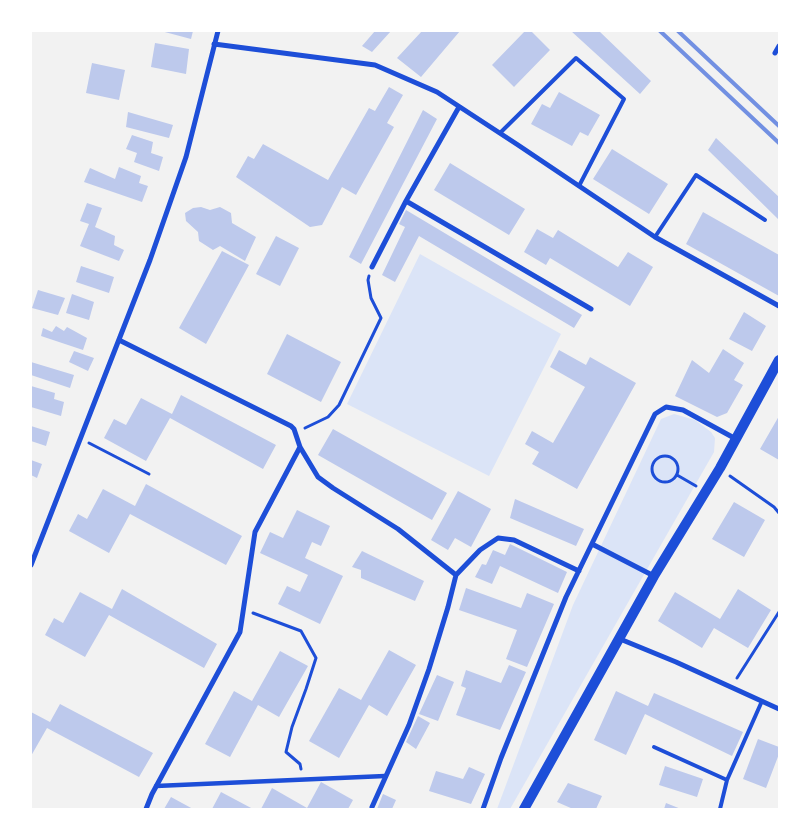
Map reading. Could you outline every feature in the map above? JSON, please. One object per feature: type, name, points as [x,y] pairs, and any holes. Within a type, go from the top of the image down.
[{"type":"main road","points":[[524,809],[654,576],[720,468],[779,360]]},
{"type":"street","points":[[31,565],[150,260],[186,157],[218,31]]},
{"type":"street","points":[[214,44],[375,66],[437,92],[655,237],[779,306]]},
{"type":"street","points":[[775,53],[779,46]]},
{"type":"street","points":[[372,267],[406,201],[459,107]]},
{"type":"street","points":[[406,201],[591,309]]},
{"type":"street","points":[[119,340],[291,426],[296,433],[300,447],[318,478],[398,529],[456,575]]},
{"type":"street","points":[[483,809],[501,758],[566,597],[655,414],[666,406],[683,410],[736,439]]},
{"type":"street","points":[[146,809],[156,786],[240,632],[255,532],[300,447]]},
{"type":"street","points":[[372,807],[408,725],[429,669],[456,575],[480,550],[498,538],[514,540],[579,571]]},
{"type":"street","points":[[592,544],[654,576]]},
{"type":"street","points":[[620,639],[676,662],[779,709]]},
{"type":"street","points":[[156,786],[386,776]]},
{"type":"lane","points":[[500,133],[576,58],[624,99],[579,186]]},
{"type":"lane","points":[[655,237],[696,175],[765,220]]},
{"type":"lane","points":[[720,809],[727,780],[762,701]]},
{"type":"lane","points":[[654,747],[727,780]]},
{"type":"path","points":[[296,433],[328,418],[339,405],[381,318],[372,298],[368,280],[372,267]]},
{"type":"path","points":[[81,439],[149,474]]},
{"type":"path","points":[[661,457],[670,457],[678,467],[677,475],[666,483],[658,481],[652,471],[654,462],[661,457]]},
{"type":"path","points":[[720,468],[774,507],[779,513]]},
{"type":"path","points":[[677,475],[705,492]]},
{"type":"path","points":[[243,610],[300,631],[316,658],[292,727],[286,752],[300,764],[303,780]]},
{"type":"path","points":[[731,687],[779,612]]},
{"type":"shaded area","points":[[420,254],[561,334],[489,476],[347,404]]},
{"type":"shaded area","points":[[674,414],[695,420],[711,432],[715,438],[714,452],[510,809],[497,809],[573,605],[661,419]]},
{"type":"building","points":[[161,31],[193,31],[191,39]]},
{"type":"building","points":[[375,31],[391,31],[372,52],[362,46]]},
{"type":"building","points":[[422,31],[460,31],[421,77],[397,58]]},
{"type":"building","points":[[525,31],[531,31],[550,50],[514,87],[492,65]]},
{"type":"building","points":[[571,31],[599,31],[651,81],[640,94]]},
{"type":"building","points":[[155,43],[189,49],[186,74],[151,67]]},
{"type":"building","points":[[92,63],[125,70],[119,100],[86,93]]},
{"type":"building","points":[[389,87],[403,95],[387,123],[394,127],[356,195],[342,187],[322,225],[310,227],[236,177],[248,156],[254,159],[263,144],[328,180],[369,108],[375,111]]},
{"type":"building","points":[[559,92],[600,115],[588,136],[580,132],[572,146],[531,124],[542,104],[550,108]]},
{"type":"building","points":[[423,110],[437,119],[361,264],[349,257]]},
{"type":"building","points":[[128,112],[173,125],[169,138],[126,127]]},
{"type":"building","points":[[132,135],[153,142],[151,153],[163,157],[159,171],[134,162],[137,153],[126,149]]},
{"type":"building","points":[[716,138],[779,197],[779,220],[708,150]]},
{"type":"building","points":[[612,149],[668,184],[649,214],[593,179]]},
{"type":"building","points":[[450,163],[525,209],[509,235],[434,190]]},
{"type":"building","points":[[119,167],[141,176],[139,183],[148,186],[142,202],[84,182],[90,168],[115,179]]},
{"type":"building","points":[[87,203],[102,208],[95,227],[115,236],[114,245],[124,250],[119,261],[80,246],[89,224],[80,221]]},
{"type":"building","points":[[201,207],[210,210],[220,207],[231,213],[232,223],[256,237],[245,261],[220,246],[213,250],[199,241],[198,232],[186,221],[185,213],[193,208]]},
{"type":"building","points":[[406,210],[582,315],[574,328],[419,236],[395,282],[382,275],[405,227],[399,224]]},
{"type":"building","points":[[703,212],[779,255],[779,296],[686,244]]},
{"type":"building","points":[[537,229],[553,238],[558,230],[618,267],[628,252],[653,267],[630,306],[550,258],[546,265],[524,252]]},
{"type":"building","points":[[276,236],[299,248],[280,286],[256,274]]},
{"type":"building","points":[[222,251],[249,265],[206,344],[179,328]]},
{"type":"building","points":[[81,266],[114,277],[109,293],[76,282]]},
{"type":"building","points":[[38,290],[65,298],[58,315],[32,308]]},
{"type":"building","points":[[72,294],[94,302],[89,320],[66,313]]},
{"type":"building","points":[[744,312],[766,326],[752,351],[729,339]]},
{"type":"building","points":[[56,326],[64,331],[67,327],[87,338],[83,350],[41,336],[43,328],[52,332]]},
{"type":"building","points":[[287,334],[341,362],[321,402],[267,374]]},
{"type":"building","points":[[723,349],[744,363],[734,380],[743,385],[727,413],[717,417],[675,396],[692,360],[709,373]]},
{"type":"building","points":[[559,350],[586,365],[590,357],[636,383],[577,489],[532,464],[539,452],[525,444],[532,431],[553,443],[585,387],[550,367]]},
{"type":"building","points":[[74,351],[94,358],[88,371],[69,362]]},
{"type":"building","points":[[31,362],[74,375],[70,388],[31,375]]},
{"type":"building","points":[[31,386],[55,393],[54,399],[64,402],[61,416],[31,407]]},
{"type":"building","points":[[181,395],[276,445],[263,469],[170,418],[146,461],[104,438],[114,419],[126,425],[141,398],[172,414]]},
{"type":"building","points":[[779,416],[779,460],[760,449]]},
{"type":"building","points":[[31,426],[50,432],[46,446],[31,441]]},
{"type":"building","points":[[333,429],[447,493],[432,520],[318,455]]},
{"type":"building","points":[[31,460],[42,464],[37,478],[31,475]]},
{"type":"building","points":[[146,484],[242,536],[226,565],[130,514],[109,553],[69,531],[78,514],[87,519],[103,489],[135,506]]},
{"type":"building","points":[[458,491],[491,509],[471,547],[455,538],[448,550],[431,540]]},
{"type":"building","points":[[515,499],[584,529],[576,546],[510,518]]},
{"type":"building","points":[[734,502],[765,520],[744,557],[712,539]]},
{"type":"building","points":[[297,510],[330,526],[321,546],[312,542],[305,558],[343,576],[320,624],[278,604],[287,586],[300,592],[308,575],[260,553],[270,532],[283,538]]},
{"type":"building","points":[[510,544],[567,572],[558,593],[500,566],[492,584],[475,577],[482,564],[486,565],[493,550],[505,555]]},
{"type":"building","points":[[362,551],[424,581],[415,601],[361,578],[361,570],[352,567]]},
{"type":"building","points":[[466,588],[521,608],[527,593],[554,604],[527,667],[506,659],[517,630],[459,610]]},
{"type":"building","points":[[122,589],[217,644],[204,668],[109,615],[85,657],[45,635],[54,618],[63,623],[80,592],[112,609]]},
{"type":"building","points":[[738,589],[771,610],[748,648],[714,628],[702,648],[658,621],[675,592],[720,619]]},
{"type":"building","points":[[389,650],[416,665],[387,716],[369,705],[339,758],[309,741],[339,688],[361,700]]},
{"type":"building","points":[[280,651],[308,666],[279,717],[258,705],[230,757],[205,744],[234,691],[252,701]]},
{"type":"building","points":[[509,665],[526,672],[500,730],[456,715],[466,688],[461,686],[466,670],[501,683]]},
{"type":"building","points":[[437,675],[454,682],[438,721],[419,714]]},
{"type":"building","points":[[616,691],[648,706],[654,693],[743,732],[732,756],[645,714],[626,755],[594,740]]},
{"type":"building","points":[[60,704],[153,753],[139,777],[47,728],[31,756],[31,712],[50,722]]},
{"type":"building","points":[[418,716],[430,723],[416,749],[406,742]]},
{"type":"building","points":[[758,739],[779,747],[779,754],[766,788],[743,779]]},
{"type":"building","points":[[665,766],[703,779],[697,797],[659,785]]},
{"type":"building","points":[[469,767],[485,774],[471,804],[429,791],[436,771],[463,779]]},
{"type":"building","points":[[321,782],[353,800],[348,809],[261,809],[272,788],[307,808]]},
{"type":"building","points":[[568,783],[602,796],[596,809],[573,809],[557,802]]},
{"type":"building","points":[[221,792],[253,809],[212,809]]},
{"type":"building","points":[[383,794],[396,800],[392,809],[377,809]]},
{"type":"building","points":[[171,797],[193,809],[164,809]]},
{"type":"building","points":[[666,803],[681,809],[664,809]]},
{"type":"railway","points":[[660,31],[779,143]]},
{"type":"railway","points":[[678,31],[779,126]]}]
